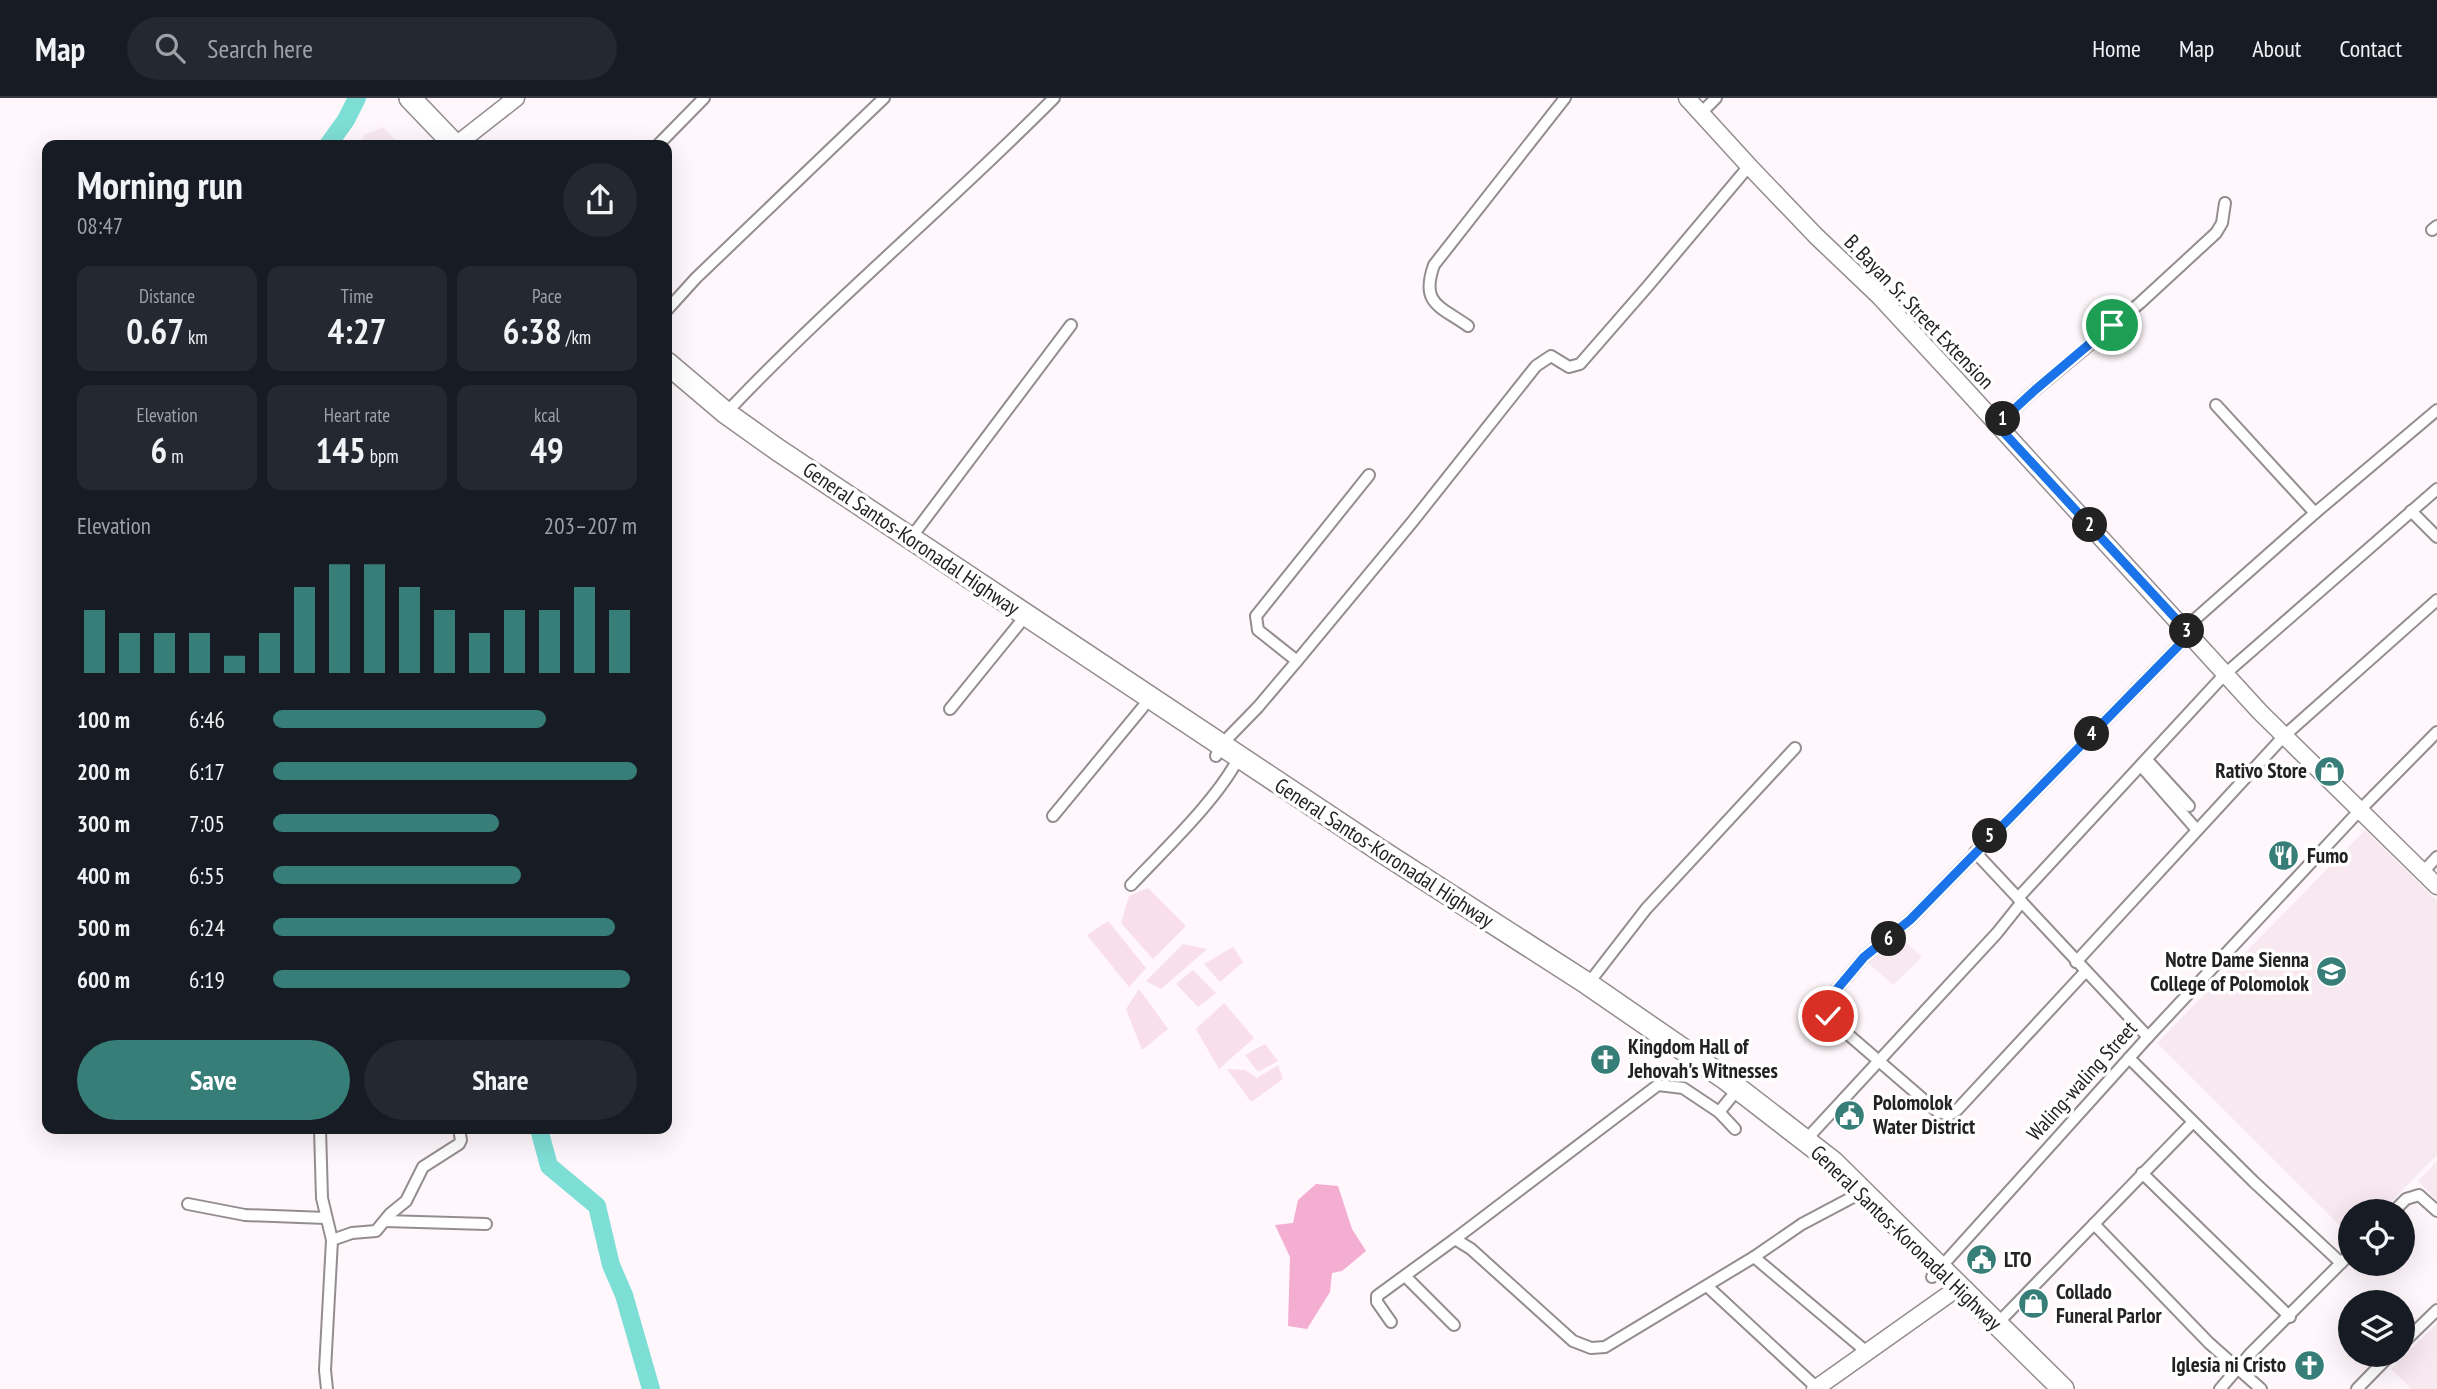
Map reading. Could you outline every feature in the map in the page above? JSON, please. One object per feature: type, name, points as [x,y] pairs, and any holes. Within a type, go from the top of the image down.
[{"type":"highway","points":[[397,98],[436,140]]},
{"type":"highway","points":[[410,98],[451,140]]},
{"type":"highway","name":"General Santos-Koronadal Highway","points":[[672,367],[775,455],[906,551],[1143,707],[1228,756],[1588,984],[1723,1077],[1802,1144],[1853,1197],[1936,1272]]},
{"type":"highway","name":"General Santos-Koronadal Highway","points":[[672,385],[719,423],[911,539],[1228,756],[1718,1084],[1802,1144],[1833,1162],[2043,1389]]},
{"type":"highway","name":"General Santos-Koronadal Highway","points":[[1955,1291],[1996,1325],[2063,1389]]},
{"type":"street","points":[[462,140],[516,98]]},
{"type":"street","points":[[663,140],[704,98]]},
{"type":"street","points":[[672,304],[696,278],[884,98]]},
{"type":"street","points":[[726,413],[851,290],[996,156],[1054,98]]},
{"type":"street","points":[[1468,326],[1433,302],[1429,295],[1430,276],[1434,265],[1565,98]]},
{"type":"street","name":"B. Bayan Sr. Street Extension","points":[[1687,98],[1816,236],[1879,296],[2260,712],[2437,886]]},
{"type":"street","points":[[1702,113],[1716,98]]},
{"type":"street","points":[[1131,885],[1202,807],[1228,756],[1258,707],[1413,521],[1536,366],[1551,356],[1569,367],[1580,364],[1749,166]]},
{"type":"street","points":[[1997,425],[2140,303],[2216,233],[2222,223],[2225,202]]},
{"type":"street","points":[[911,539],[1071,324]]},
{"type":"street","points":[[2216,405],[2315,513]]},
{"type":"street","points":[[2085,972],[1958,1110],[1949,1115],[1938,1112],[1828,1016],[1827,1001],[1864,957],[1910,920],[2187,632],[2315,513],[2437,410]]},
{"type":"street","points":[[1297,661],[1258,630],[1256,616],[1368,475]]},
{"type":"street","points":[[1802,1144],[1997,933],[2020,901],[2225,674],[2437,489]]},
{"type":"street","points":[[2411,511],[2437,537]]},
{"type":"street","points":[[2076,962],[2284,736],[2437,600]]},
{"type":"street","points":[[950,709],[1018,624]]},
{"type":"street","points":[[1053,816],[1143,707]]},
{"type":"street","name":"Waling-waling Street","points":[[1936,1272],[2148,1037],[2360,810],[2437,732]]},
{"type":"street","points":[[1588,984],[1646,909],[1796,748]]},
{"type":"street","points":[[2144,763],[2189,806]]},
{"type":"street","points":[[2144,763],[2197,830]]},
{"type":"street","points":[[1975,852],[2148,1037]]},
{"type":"street","points":[[2423,872],[2437,857]]},
{"type":"street","points":[[2129,1058],[2338,1260]]},
{"type":"street","points":[[1391,1322],[1376,1298],[1658,1085],[1683,1088],[1718,1112],[1735,1129]]},
{"type":"street","points":[[1718,1112],[1733,1096]]},
{"type":"street","points":[[1996,1325],[2193,1122]]},
{"type":"street","points":[[320,1134],[320,1182],[332,1240],[325,1370],[327,1389]]},
{"type":"street","points":[[332,1240],[352,1233],[374,1232],[406,1201],[423,1167],[459,1144],[460,1134]]},
{"type":"street","points":[[2142,1173],[2290,1317]]},
{"type":"street","points":[[2406,1199],[2419,1195],[2437,1211]]},
{"type":"street","points":[[1455,1239],[1471,1249],[1573,1341],[1591,1348],[1605,1347],[1754,1257],[1802,1224],[1853,1197]]},
{"type":"street","points":[[188,1204],[245,1215],[326,1218]]},
{"type":"street","points":[[385,1221],[486,1224]]},
{"type":"street","points":[[2094,1224],[2209,1343],[2261,1389]]},
{"type":"street","points":[[1754,1257],[1868,1353]]},
{"type":"street","points":[[2220,1389],[2250,1354],[2338,1266]]},
{"type":"street","points":[[1405,1276],[1454,1325]]},
{"type":"street","points":[[1707,1286],[1816,1388],[1955,1291]]},
{"type":"street","points":[[2415,1331],[2437,1310]]},
{"type":"street","points":[[2357,1389],[2379,1367]]},
{"type":"shaded area","points":[[383,127],[395,140],[363,140],[364,135]]},
{"type":"shaded area","name":"Notre Dame Sienna College of Polomolok","points":[[2365,830],[2437,901],[2437,1155],[2394,1199],[2338,1199],[2338,1224],[2157,1043]]},
{"type":"shaded area","points":[[1148,888],[1186,926],[1153,959],[1121,923],[1129,896]]},
{"type":"shaded area","points":[[1108,921],[1146,968],[1129,987],[1087,935]]},
{"type":"shaded area","points":[[1893,930],[1922,957],[1893,985],[1865,960]]},
{"type":"shaded area","points":[[1183,944],[1207,949],[1161,989],[1146,981]]},
{"type":"shaded area","points":[[1233,947],[1243,962],[1220,982],[1204,964]]},
{"type":"shaded area","points":[[1193,970],[1216,993],[1198,1007],[1176,984]]},
{"type":"shaded area","points":[[1139,989],[1168,1029],[1142,1050],[1126,1009]]},
{"type":"shaded area","points":[[1224,1003],[1254,1038],[1219,1069],[1196,1029]]},
{"type":"shaded area","points":[[1265,1044],[1278,1061],[1258,1072],[1245,1055]]},
{"type":"shaded area","points":[[1278,1065],[1283,1079],[1251,1102],[1227,1069],[1245,1070],[1257,1078]]},
{"type":"shaded area","points":[[2437,1161],[2437,1201],[2418,1181]]},
{"type":"shaded area","points":[[1316,1184],[1338,1186],[1352,1229],[1366,1251],[1342,1271],[1332,1273],[1330,1292],[1307,1329],[1288,1326],[1290,1257],[1275,1225],[1293,1223],[1298,1200]]},
{"type":"shaded area","points":[[2437,1323],[2437,1389],[2412,1389],[2391,1369],[2415,1367],[2415,1345]]},
{"type":"waterway","points":[[332,140],[357,98]]},
{"type":"waterway","points":[[540,1134],[549,1166],[597,1206],[611,1265],[624,1295],[651,1389]]},
{"type":"place","name":"Rativo Store","points":[[2330,771]]},
{"type":"place","name":"Fumo","points":[[2284,856]]},
{"type":"place","name":"Notre Dame Sienna College of Polomolok","points":[[2332,972]]},
{"type":"place","name":"Kingdom Hall of Jehovah's Witnesses","points":[[1605,1059]]},
{"type":"place","name":"Polomolok Water District","points":[[1850,1115]]},
{"type":"place","name":"LTO","points":[[1981,1260]]},
{"type":"place","name":"Collado Funeral Parlor","points":[[2033,1304]]},
{"type":"place","name":"Iglesia ni Cristo","points":[[2309,1365]]},
{"type":"route","points":[[1828,1016],[1827,1001],[1864,957],[1910,920],[2190,634],[1997,425],[2112,325]]}]
